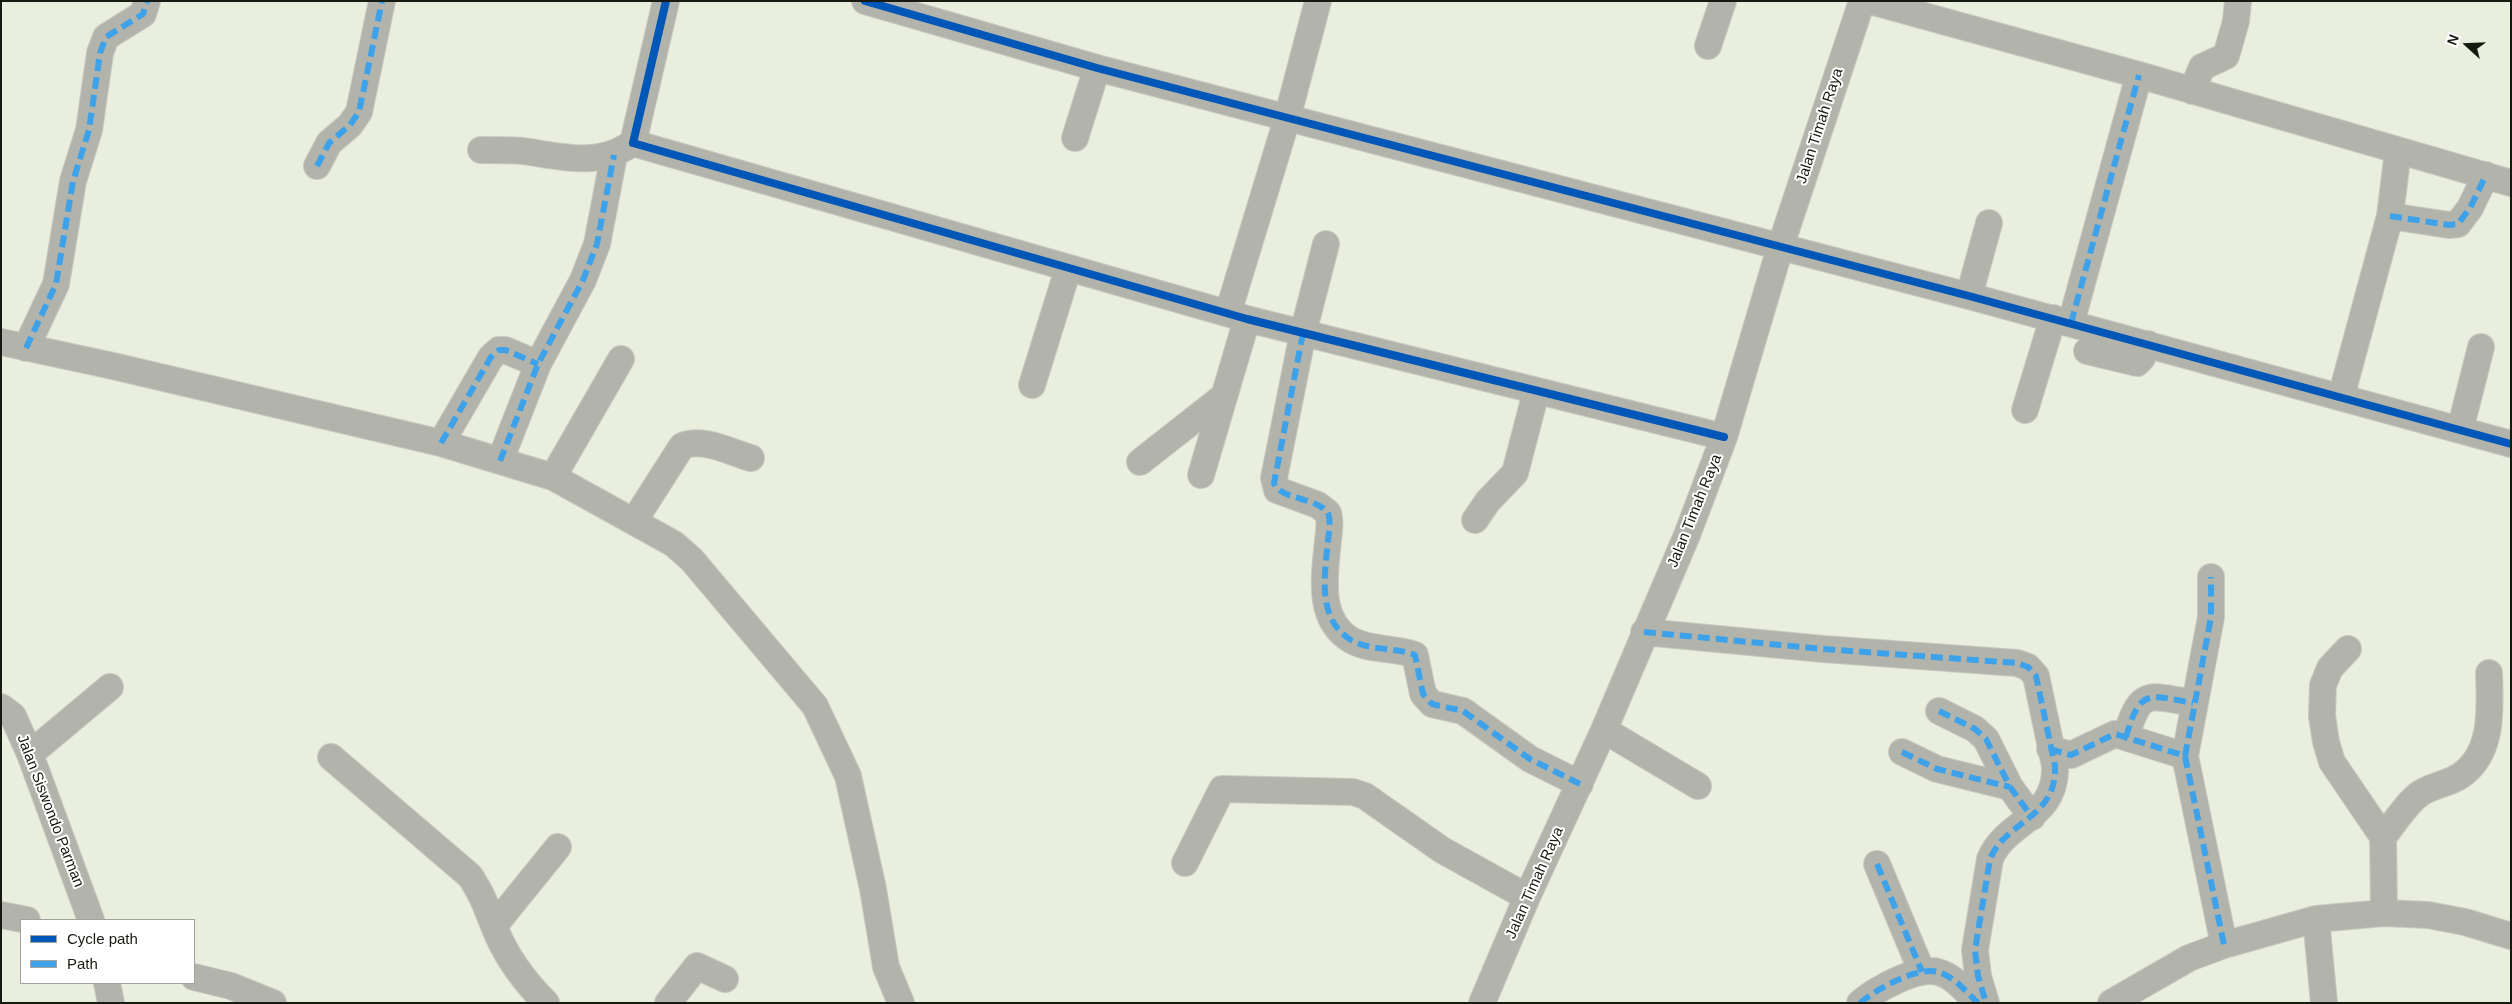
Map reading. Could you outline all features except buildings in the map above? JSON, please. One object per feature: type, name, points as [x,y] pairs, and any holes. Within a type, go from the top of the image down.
[{"type":"street","points":[[147,1],[143,14],[106,37],[100,53],[89,130],[74,181],[56,284],[14,345],[132,370],[441,443],[553,478],[674,544],[692,560],[815,706],[848,776],[873,889],[886,967],[901,1003]]},
{"type":"street","points":[[317,166],[329,143],[350,125],[359,112],[382,1]]},
{"type":"street","points":[[500,461],[538,364],[583,280],[597,244],[666,1]]},
{"type":"street","points":[[865,1],[1097,68],[1969,296],[2511,444]]},
{"type":"street","points":[[1201,475],[1224,396],[1238,316],[1318,1]]},
{"type":"street","points":[[1708,46],[1722,1]]},
{"type":"street","name":"Jalan Timah Raya","points":[[1482,1003],[1527,897],[1604,730],[1644,632],[1687,535],[1724,437],[1780,248],[1862,1]]},
{"type":"street","points":[[1870,1],[1974,32],[2139,75],[2511,183]]},
{"type":"street","points":[[2192,91],[2202,67],[2226,56],[2236,21],[2238,1]]},
{"type":"street","points":[[1075,138],[1097,68]]},
{"type":"street","points":[[2025,410],[2062,321],[2139,75]]},
{"type":"street","points":[[481,150],[521,151],[584,160],[623,149],[1302,333],[1724,437]]},
{"type":"street","points":[[2341,397],[2390,216],[2398,150]]},
{"type":"street","points":[[2390,216],[2449,225],[2458,224],[2470,208],[2486,175]]},
{"type":"street","points":[[1969,296],[1989,223]]},
{"type":"street","points":[[1326,244],[1302,333],[1274,483],[1280,491],[1318,505],[1328,513],[1325,600],[1329,616],[1343,634],[1358,643],[1415,655],[1423,694],[1432,704],[1463,711],[1530,759],[1580,784]]},
{"type":"street","points":[[1032,385],[1068,269]]},
{"type":"street","points":[[2087,351],[2137,363],[2142,358],[2148,344]]},
{"type":"street","points":[[2460,430],[2481,347]]},
{"type":"street","points":[[441,443],[492,357],[499,350],[505,350],[538,364]]},
{"type":"street","points":[[553,478],[621,359]]},
{"type":"street","points":[[1475,520],[1488,501],[1515,473],[1536,392]]},
{"type":"street","points":[[1140,462],[1224,396]]},
{"type":"street","points":[[634,521],[682,446],[692,442],[703,443],[751,458]]},
{"type":"street","points":[[2211,577],[2211,617],[2205,654],[2193,703],[2185,756],[2224,945]]},
{"type":"street","points":[[1644,632],[1823,649],[2024,664],[2036,676],[2055,766],[2054,786],[2047,801],[2032,817],[1996,846],[1990,859],[1975,950],[1978,976],[1986,1003]]},
{"type":"street","points":[[2348,649],[2330,668],[2324,685],[2322,716],[2326,742],[2332,762],[2383,836],[2384,913]]},
{"type":"street","points":[[2383,836],[2420,793],[2453,780],[2473,765],[2482,751],[2487,734],[2489,673]]},
{"type":"street","points":[[30,754],[110,687]]},
{"type":"street","points":[[2126,737],[2136,705],[2143,699],[2160,697],[2193,703]]},
{"type":"street","name":"Jalan Siswondo Parman","points":[[1,707],[13,716],[30,754],[91,919]]},
{"type":"street","points":[[1939,711],[1981,733],[1986,739],[2010,787],[2032,817]]},
{"type":"street","points":[[1604,730],[1698,786]]},
{"type":"street","points":[[2050,749],[2071,755],[2111,735],[2126,737],[2185,756]]},
{"type":"street","points":[[1902,752],[1937,770],[2010,787]]},
{"type":"street","points":[[331,758],[470,876],[485,898],[494,926],[523,980],[546,1003]]},
{"type":"street","points":[[1185,863],[1222,789],[1353,792],[1364,796],[1442,850],[1527,897]]},
{"type":"street","points":[[494,926],[558,847]]},
{"type":"street","points":[[1877,864],[1922,972]]},
{"type":"street","points":[[2111,1003],[2189,958],[2224,945],[2316,919],[2384,913],[2428,915],[2465,922],[2511,936]]},
{"type":"street","points":[[1,915],[22,919]]},
{"type":"street","points":[[2316,919],[2324,1003]]},
{"type":"street","points":[[668,1003],[697,966],[724,979]]},
{"type":"street","points":[[1860,1003],[1889,985],[1922,972],[1938,971],[1947,976],[1978,1003]]},
{"type":"street","points":[[195,976],[231,986],[273,1003]]},
{"type":"street","points":[[107,984],[111,1003]]},
{"type":"marked path","points":[[26,348],[56,284],[73,181],[89,130],[100,53],[106,37],[143,14],[147,1]]},
{"type":"marked path","points":[[317,166],[329,143],[350,125],[359,112],[382,1]]},
{"type":"marked path","points":[[2071,323],[2139,75]]},
{"type":"marked path","points":[[500,461],[538,364],[583,280],[597,244],[614,155]]},
{"type":"marked path","points":[[2390,216],[2449,225],[2458,224],[2470,208],[2486,175]]},
{"type":"marked path","points":[[1303,333],[1274,483],[1283,493],[1316,504],[1328,513],[1330,527],[1325,567],[1325,595],[1332,620],[1340,631],[1358,643],[1415,655],[1423,694],[1432,704],[1463,711],[1530,759],[1580,784]]},
{"type":"marked path","points":[[441,443],[491,357],[499,350],[505,350],[538,364]]},
{"type":"marked path","points":[[2185,756],[2211,617],[2211,577]]},
{"type":"marked path","points":[[1644,632],[1823,649],[2017,663],[2028,667],[2036,676],[2055,766],[2053,784],[2048,797],[2040,808],[2007,835],[1997,846],[1990,859],[1975,950],[1978,976],[1986,1003]]},
{"type":"marked path","points":[[2126,737],[2136,710],[2141,703],[2148,699],[2156,697],[2193,703]]},
{"type":"marked path","points":[[1939,711],[1975,729],[1986,739],[2010,787],[2032,817]]},
{"type":"marked path","points":[[2050,749],[2071,755],[2115,734],[2185,756],[2224,945]]},
{"type":"marked path","points":[[1902,752],[1937,769],[2010,787]]},
{"type":"marked path","points":[[1877,864],[1922,972]]},
{"type":"marked path","points":[[1860,1003],[1897,980],[1919,972],[1929,971],[1938,972],[1949,977],[1978,1003]]},
{"type":"cycle path","points":[[666,1],[633,143],[1247,319],[1724,437]]},
{"type":"cycle path","points":[[865,1],[1097,68],[1969,296],[2511,444]]}]
